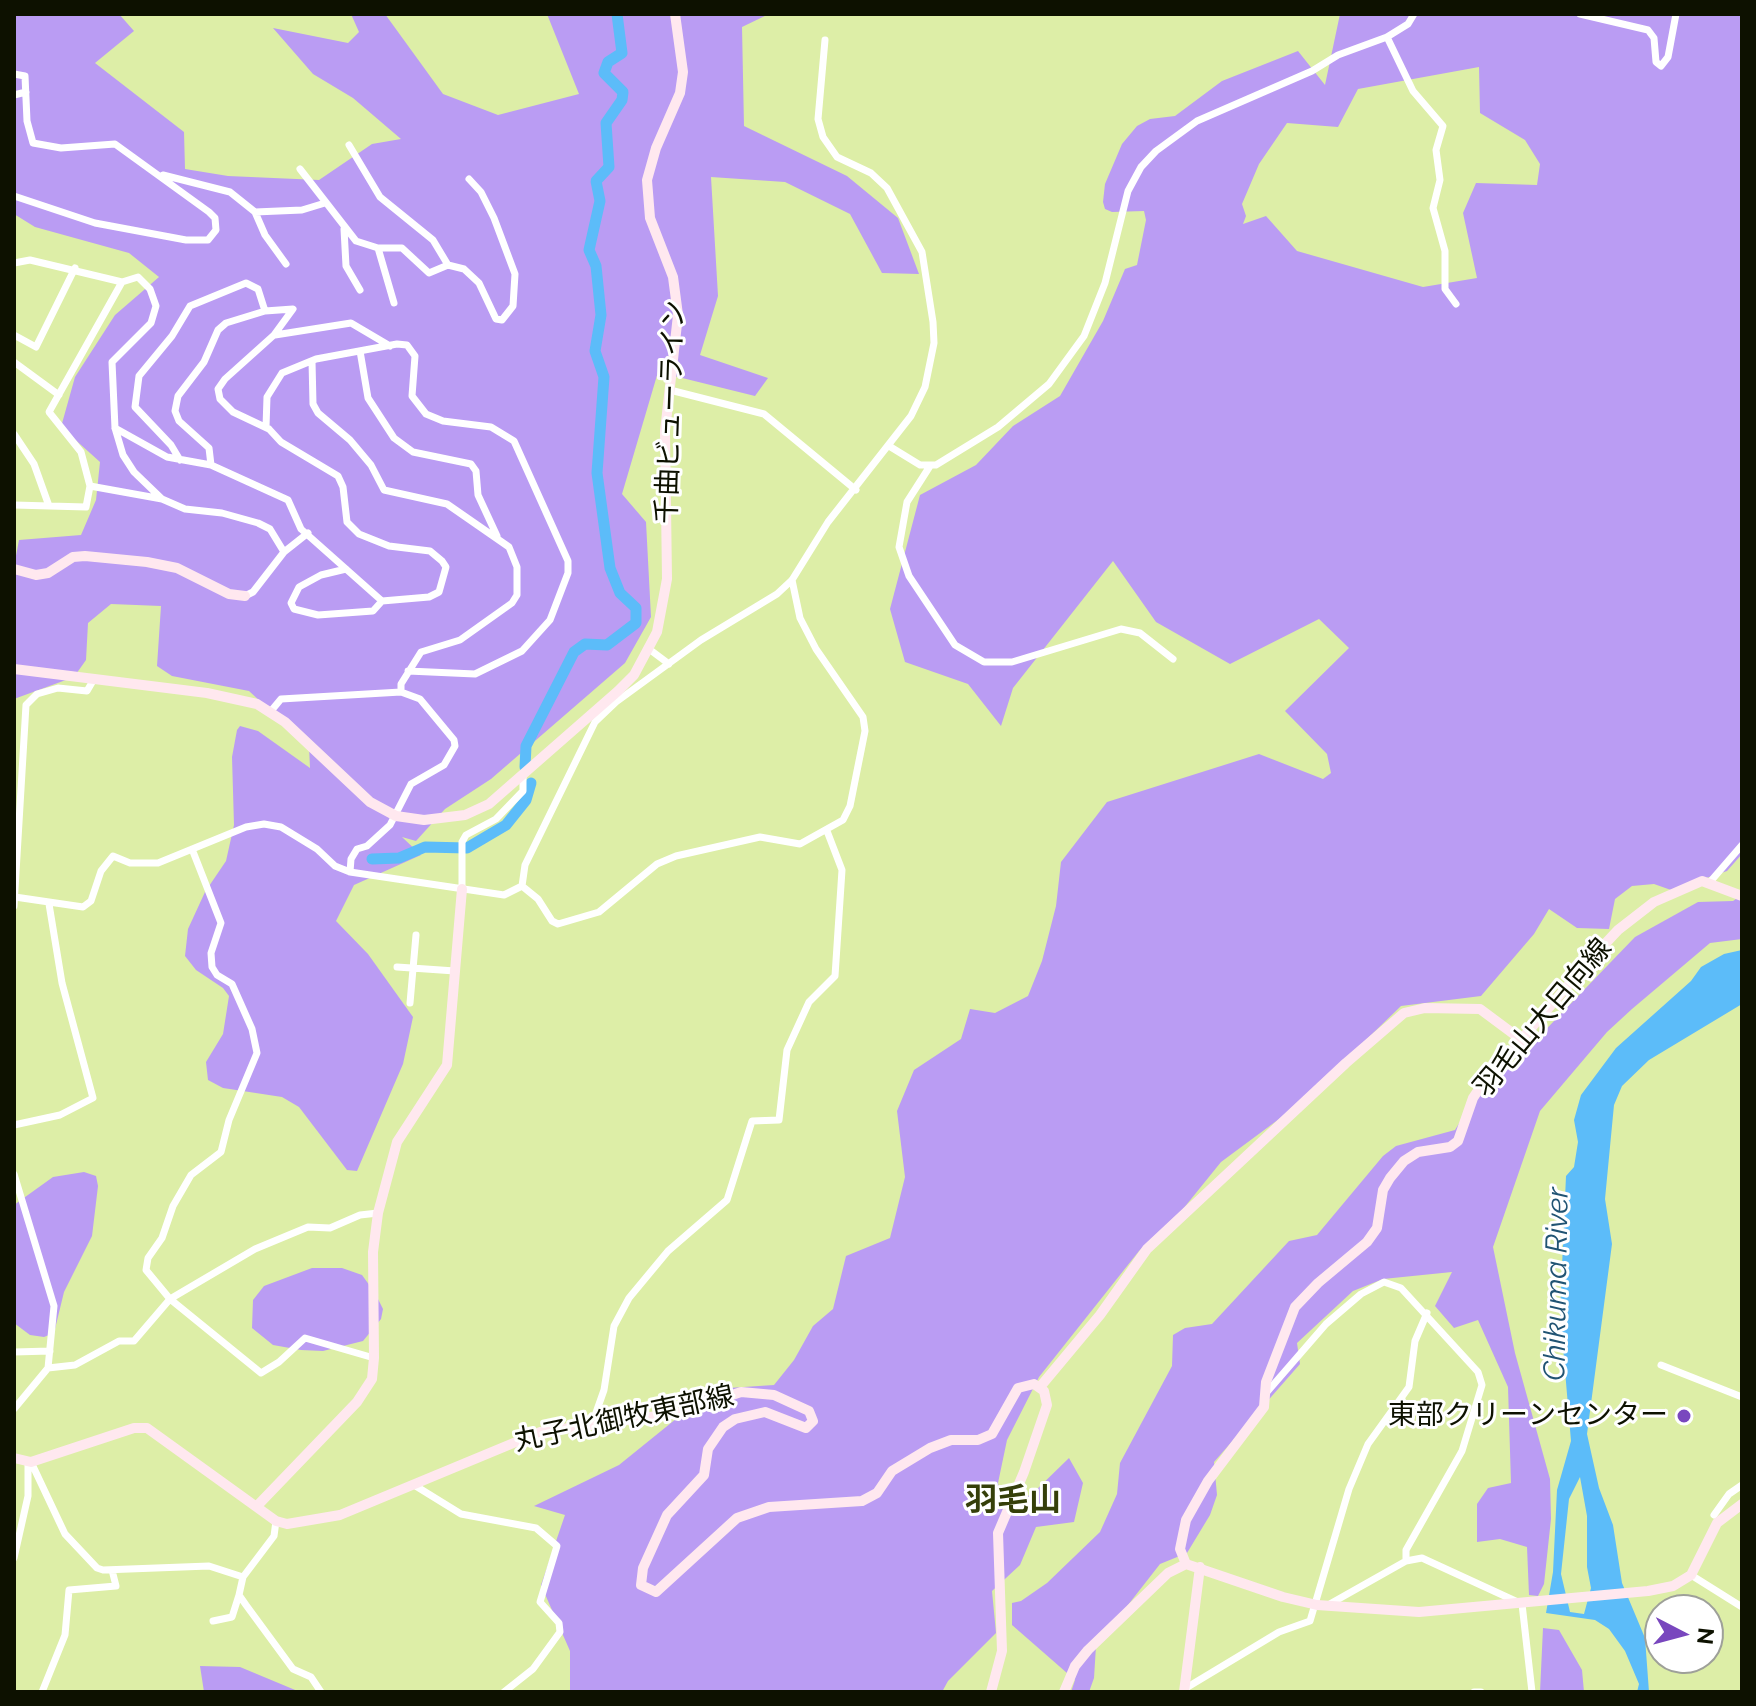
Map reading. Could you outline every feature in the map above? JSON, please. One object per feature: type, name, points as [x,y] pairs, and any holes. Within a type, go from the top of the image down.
[{"type":"main road","name":"千曲ビューライン","points":[[14,669],[207,693],[257,704],[271,711],[352,789],[396,816],[424,820],[465,815],[489,804],[618,691],[634,675],[657,632],[667,579],[663,482],[677,339],[677,293],[647,200],[650,164],[674,108],[683,72],[675,14]]},
{"type":"main road","points":[[14,569],[36,575],[48,573],[73,557],[85,556],[147,562],[177,568],[229,594],[245,596]]},
{"type":"main road","name":"羽毛山大日向線","points":[[1186,1564],[1180,1549],[1186,1520],[1208,1481],[1264,1407],[1270,1370],[1295,1307],[1367,1242],[1377,1228],[1383,1190],[1404,1161],[1418,1152],[1450,1147],[1458,1141],[1473,1098],[1618,930],[1654,902],[1695,882],[1710,882]]},
{"type":"main road","points":[[1710,882],[1742,896]]},
{"type":"main road","points":[[257,1506],[357,1402],[372,1379],[373,1252],[378,1213],[397,1142],[447,1065],[462,889]]},
{"type":"main road","points":[[991,1692],[1002,1651],[996,1549],[998,1533],[1024,1472],[1047,1405],[1040,1387],[1100,1315],[1147,1249],[1346,1063],[1404,1013],[1425,1008],[1480,1009],[1523,1041]]},
{"type":"main road","name":"丸子北御牧東部線","points":[[276,1521],[287,1524],[323,1520],[414,1485],[527,1435],[679,1413],[749,1392],[786,1399],[809,1411],[812,1417],[806,1428],[765,1412],[735,1419],[723,1427],[708,1449],[704,1475],[667,1515],[643,1568],[641,1585],[656,1592],[737,1518],[769,1507],[862,1501],[877,1493],[892,1471],[930,1448],[951,1440],[978,1440],[992,1434],[1018,1388],[1029,1383],[1040,1387]]},
{"type":"main road","points":[[14,1458],[30,1462],[134,1428],[147,1428],[276,1521]]},
{"type":"main road","points":[[1064,1692],[1075,1666],[1088,1650],[1168,1573],[1186,1564],[1283,1597],[1322,1605],[1419,1612],[1648,1591],[1673,1586],[1691,1575],[1717,1523],[1742,1504]]},
{"type":"main road","points":[[1185,1690],[1200,1567]]},
{"type":"street","points":[[1173,659],[1131,630],[1093,636],[1012,662],[984,662],[955,645],[909,576],[899,547],[907,502],[930,466],[998,427],[1063,367],[1093,317],[1128,191],[1141,167],[1156,151],[1197,121],[1312,71],[1338,55],[1387,37],[1408,24],[1414,14]]},
{"type":"street","points":[[1580,14],[1648,30],[1654,38],[1656,62],[1661,66],[1668,57],[1676,14]]},
{"type":"street","points":[[1387,37],[1413,91],[1443,126],[1436,150],[1440,180],[1433,208],[1445,251],[1445,289],[1456,304]]},
{"type":"street","points":[[522,886],[525,865],[595,722],[616,702],[718,629],[777,594],[792,580],[828,522],[856,490],[919,401],[930,371],[933,322],[928,276],[912,229],[887,188],[871,173],[837,157],[823,137],[818,119],[825,40]]},
{"type":"street","points":[[14,74],[25,76],[27,121],[33,143],[61,148],[115,144],[161,175],[215,218],[215,232],[211,238],[186,240],[95,223],[14,196]]},
{"type":"street","points":[[14,95],[26,92]]},
{"type":"street","points":[[349,145],[380,197],[433,240],[448,265]]},
{"type":"street","points":[[300,169],[356,241],[378,248],[402,248],[429,273],[448,265],[470,272],[496,319],[507,316],[513,306],[516,281],[511,260],[481,192],[469,179]]},
{"type":"street","points":[[161,175],[230,192],[255,212],[265,235],[286,264]]},
{"type":"street","points":[[255,212],[302,210],[325,203]]},
{"type":"street","points":[[344,229],[343,255],[360,290]]},
{"type":"street","points":[[378,248],[394,303]]},
{"type":"street","points":[[14,263],[30,260],[75,268],[122,282],[138,277],[150,289],[156,306],[151,323],[112,362],[115,428],[123,455],[134,472],[162,499]]},
{"type":"street","points":[[14,335],[36,347],[75,268]]},
{"type":"street","points":[[14,505],[86,507],[90,486],[81,452],[49,412],[122,282]]},
{"type":"street","points":[[180,460],[171,445],[135,407],[139,376],[190,306],[246,283],[258,289],[265,311]]},
{"type":"street","points":[[211,465],[209,448],[179,421],[175,411],[178,396],[204,362],[218,330],[232,320],[265,311],[293,309],[274,335],[225,379],[218,392],[233,412],[266,427],[281,442],[338,476],[352,529],[389,546],[430,551],[446,567],[439,592],[429,597],[382,601],[373,611],[318,615],[294,609],[291,603],[299,587],[321,575],[346,569]]},
{"type":"street","points":[[274,335],[351,323],[390,346]]},
{"type":"street","points":[[266,427],[267,397],[282,373],[312,361],[407,345],[415,356],[412,396],[426,414],[443,421],[491,427],[514,441],[568,561],[568,573],[550,620],[522,651],[475,674],[408,671]]},
{"type":"street","points":[[360,351],[368,398],[394,438],[413,452],[471,464],[476,471],[478,495],[498,538]]},
{"type":"street","points":[[312,361],[313,404],[318,413],[350,440],[371,465],[384,490],[442,502],[509,547],[517,567],[517,595],[512,603],[460,640],[421,652],[408,671],[401,692]]},
{"type":"street","points":[[14,362],[59,395]]},
{"type":"street","points":[[670,390],[764,414],[856,490]]},
{"type":"street","points":[[115,428],[158,453],[211,465],[288,500],[301,529],[382,601]]},
{"type":"street","points":[[14,434],[34,464],[49,506]]},
{"type":"street","points":[[889,446],[920,465],[930,466]]},
{"type":"street","points":[[90,486],[162,499],[185,509],[222,513],[258,523],[270,529],[284,552]]},
{"type":"street","points":[[245,596],[253,592],[284,552],[308,533]]},
{"type":"street","points":[[522,886],[538,899],[552,921],[558,924],[599,912],[657,864],[676,856],[760,837],[800,844],[843,820],[850,806],[865,731],[863,717],[816,649],[800,618],[792,580]]},
{"type":"street","points":[[649,649],[669,664]]},
{"type":"street","points":[[14,906],[26,705],[37,694],[58,688],[87,691],[94,679]]},
{"type":"street","points":[[271,711],[281,699],[401,692],[420,699],[436,715],[455,746],[444,765],[411,784],[396,816],[381,835],[357,849],[350,872]]},
{"type":"street","points":[[462,889],[461,855],[466,835],[496,819],[523,791],[523,776]]},
{"type":"street","points":[[15,897],[77,908],[87,904],[101,871],[113,856],[130,863],[158,863],[246,827],[273,825],[317,849],[340,869],[350,872],[504,895],[522,886]]},
{"type":"street","points":[[592,1424],[604,1390],[614,1326],[629,1298],[668,1251],[727,1200],[752,1121],[779,1120],[787,1050],[809,1002],[835,976],[842,870],[827,831]]},
{"type":"street","points":[[1710,882],[1742,845]]},
{"type":"street","points":[[192,849],[221,923],[211,953],[212,967],[217,975],[232,984],[257,1046],[221,1152],[191,1175],[173,1206],[162,1238],[148,1258],[150,1278],[170,1299],[261,1373],[279,1362],[297,1342],[305,1338],[374,1358]]},
{"type":"street","points":[[14,1125],[60,1115],[93,1098],[62,983],[49,904]]},
{"type":"street","points":[[410,1003],[416,935]]},
{"type":"street","points":[[397,967],[455,971]]},
{"type":"street","points":[[14,1174],[54,1306],[48,1368],[14,1409]]},
{"type":"street","points":[[48,1368],[75,1365],[119,1341],[134,1341],[170,1299],[255,1249],[308,1227],[330,1228],[360,1215],[378,1213]]},
{"type":"street","points":[[1266,1394],[1326,1324],[1361,1294],[1384,1282],[1401,1288],[1478,1372],[1482,1385],[1462,1451],[1406,1550],[1406,1561]]},
{"type":"street","points":[[1185,1690],[1279,1632],[1310,1621],[1322,1605],[1355,1475],[1368,1444],[1409,1387],[1415,1341],[1427,1313]]},
{"type":"street","points":[[14,1352],[50,1351]]},
{"type":"street","points":[[1661,1365],[1742,1397]]},
{"type":"street","points":[[14,1558],[28,1496],[30,1462]]},
{"type":"street","points":[[30,1462],[65,1534],[97,1568],[209,1566],[243,1577]]},
{"type":"street","points":[[414,1485],[461,1514],[536,1528],[557,1546],[540,1602],[559,1623],[560,1632],[533,1669],[504,1692]]},
{"type":"street","points":[[1714,1515],[1729,1494],[1742,1485]]},
{"type":"street","points":[[213,1621],[232,1617],[243,1577],[274,1536],[276,1521]]},
{"type":"street","points":[[1322,1605],[1406,1561],[1422,1558],[1522,1604],[1532,1692]]},
{"type":"street","points":[[42,1692],[65,1635],[69,1590],[116,1586],[112,1570]]},
{"type":"street","points":[[1691,1575],[1742,1607]]},
{"type":"street","points":[[239,1595],[293,1669],[311,1677],[321,1692]]},
{"type":"street","points":[[1474,1692],[1481,1692]]},
{"type":"shaded area","points":[[14,14],[119,14],[134,31],[95,63],[184,132],[185,169],[228,176],[319,180],[372,144],[401,139],[353,98],[313,74],[273,28],[348,43],[359,32],[351,14],[385,14],[443,94],[498,115],[579,94],[547,14],[769,14],[742,27],[744,126],[847,176],[898,218],[919,274],[882,273],[850,214],[785,182],[711,177],[718,296],[700,355],[768,378],[755,396],[658,372],[622,494],[646,522],[651,617],[625,663],[491,779],[445,809],[416,841],[402,837],[421,855],[354,885],[336,921],[368,954],[413,1017],[403,1064],[357,1171],[347,1170],[299,1107],[282,1097],[223,1088],[208,1080],[206,1062],[223,1034],[229,996],[223,988],[196,970],[185,956],[188,929],[205,892],[226,861],[234,825],[232,757],[237,730],[240,726],[258,731],[310,768],[309,746],[249,691],[172,676],[157,666],[161,606],[111,604],[88,623],[86,660],[74,677],[14,699],[14,566],[19,540],[81,535],[96,500],[100,462],[61,427],[75,377],[115,315],[159,277],[129,253],[35,227],[14,214]]},
{"type":"shaded area","points":[[1340,14],[1742,14],[1742,854],[1727,871],[1671,890],[1654,884],[1632,886],[1615,899],[1609,929],[1577,928],[1549,909],[1534,934],[1481,996],[1401,1006],[1302,1102],[1221,1162],[1183,1209],[1139,1251],[1039,1377],[1007,1440],[998,1483],[1002,1501],[1031,1495],[1069,1458],[1083,1483],[1074,1522],[1036,1527],[1020,1565],[992,1591],[996,1633],[948,1681],[942,1692],[570,1692],[570,1651],[541,1585],[565,1515],[534,1506],[619,1465],[713,1389],[774,1385],[794,1360],[813,1326],[833,1309],[846,1256],[890,1238],[905,1177],[897,1111],[914,1070],[961,1039],[970,1009],[995,1013],[1028,996],[1042,961],[1056,906],[1061,862],[1107,802],[1259,754],[1323,779],[1331,773],[1327,754],[1285,711],[1349,648],[1319,619],[1230,664],[1156,622],[1113,561],[1013,688],[1001,726],[968,684],[905,662],[890,609],[920,495],[976,465],[1013,426],[1060,396],[1103,321],[1125,269],[1137,265],[1146,220],[1144,211],[1112,212],[1105,209],[1103,202],[1105,184],[1122,144],[1137,126],[1150,119],[1175,116],[1222,81],[1298,51],[1325,85]],"holes":[[[1479,67],[1480,113],[1525,140],[1540,164],[1537,185],[1476,183],[1463,213],[1477,278],[1423,287],[1297,251],[1266,216],[1243,224],[1246,216],[1242,204],[1259,164],[1287,123],[1338,127],[1358,89]]]},
{"type":"shaded area","points":[[1742,895],[1742,939],[1710,943],[1632,1009],[1607,1032],[1540,1111],[1493,1247],[1515,1353],[1550,1479],[1551,1519],[1544,1584],[1538,1596],[1529,1595],[1527,1547],[1500,1539],[1477,1542],[1477,1504],[1488,1488],[1511,1483],[1508,1387],[1478,1320],[1454,1328],[1435,1306],[1452,1272],[1383,1279],[1353,1291],[1297,1343],[1300,1364],[1214,1462],[1217,1495],[1210,1515],[1187,1553],[1160,1564],[1096,1646],[1094,1678],[1089,1692],[1071,1692],[1075,1680],[1012,1625],[1012,1603],[1021,1601],[1047,1583],[1100,1532],[1117,1494],[1120,1463],[1172,1366],[1173,1335],[1185,1328],[1212,1324],[1289,1241],[1317,1235],[1383,1156],[1396,1146],[1455,1130],[1472,1102],[1635,937],[1698,902],[1733,901]]},
{"type":"shaded area","points":[[84,1172],[96,1176],[98,1186],[92,1236],[64,1292],[54,1333],[44,1337],[30,1335],[14,1323],[14,1205],[53,1177]]},
{"type":"shaded area","points":[[312,1268],[342,1268],[362,1275],[375,1293],[383,1309],[381,1319],[363,1341],[323,1351],[301,1350],[273,1345],[252,1328],[253,1300],[264,1286]]},
{"type":"shaded area","points":[[1543,1628],[1559,1630],[1582,1670],[1584,1692],[1540,1692]]},
{"type":"shaded area","points":[[200,1666],[240,1667],[300,1692],[204,1692]]},
{"type":"water","points":[[1742,950],[1742,1004],[1649,1060],[1622,1086],[1614,1105],[1605,1199],[1612,1244],[1587,1434],[1599,1488],[1613,1525],[1622,1583],[1644,1636],[1644,1674],[1648,1674],[1649,1692],[1637,1692],[1639,1684],[1625,1651],[1609,1629],[1595,1620],[1546,1613],[1553,1572],[1557,1490],[1571,1441],[1560,1312],[1566,1176],[1574,1167],[1578,1142],[1574,1120],[1581,1095],[1616,1048],[1691,981],[1701,967],[1724,954]],"holes":[[[1580,1477],[1587,1516],[1587,1567],[1591,1588],[1584,1614],[1570,1612],[1561,1574],[1569,1499]]]},
{"type":"waterway","points":[[525,767],[526,746],[574,652],[585,644],[607,645],[636,623],[636,608],[620,593],[610,568],[597,473],[604,377],[595,351],[601,315],[596,266],[589,250],[600,201],[596,181],[609,167],[606,123],[622,100],[623,92],[604,73],[608,62],[622,53],[617,14]]},
{"type":"waterway","points":[[372,859],[399,858],[425,847],[467,848],[506,825],[526,800],[531,783]]},
{"type":"place","name":"東部クリーンセンター","points":[[1684,1416]]},
{"type":"district","name":"羽毛山","points":[[1013,1500]]},
{"type":"water label","name":"Chikuma River","points":[[1557,1284]]}]
